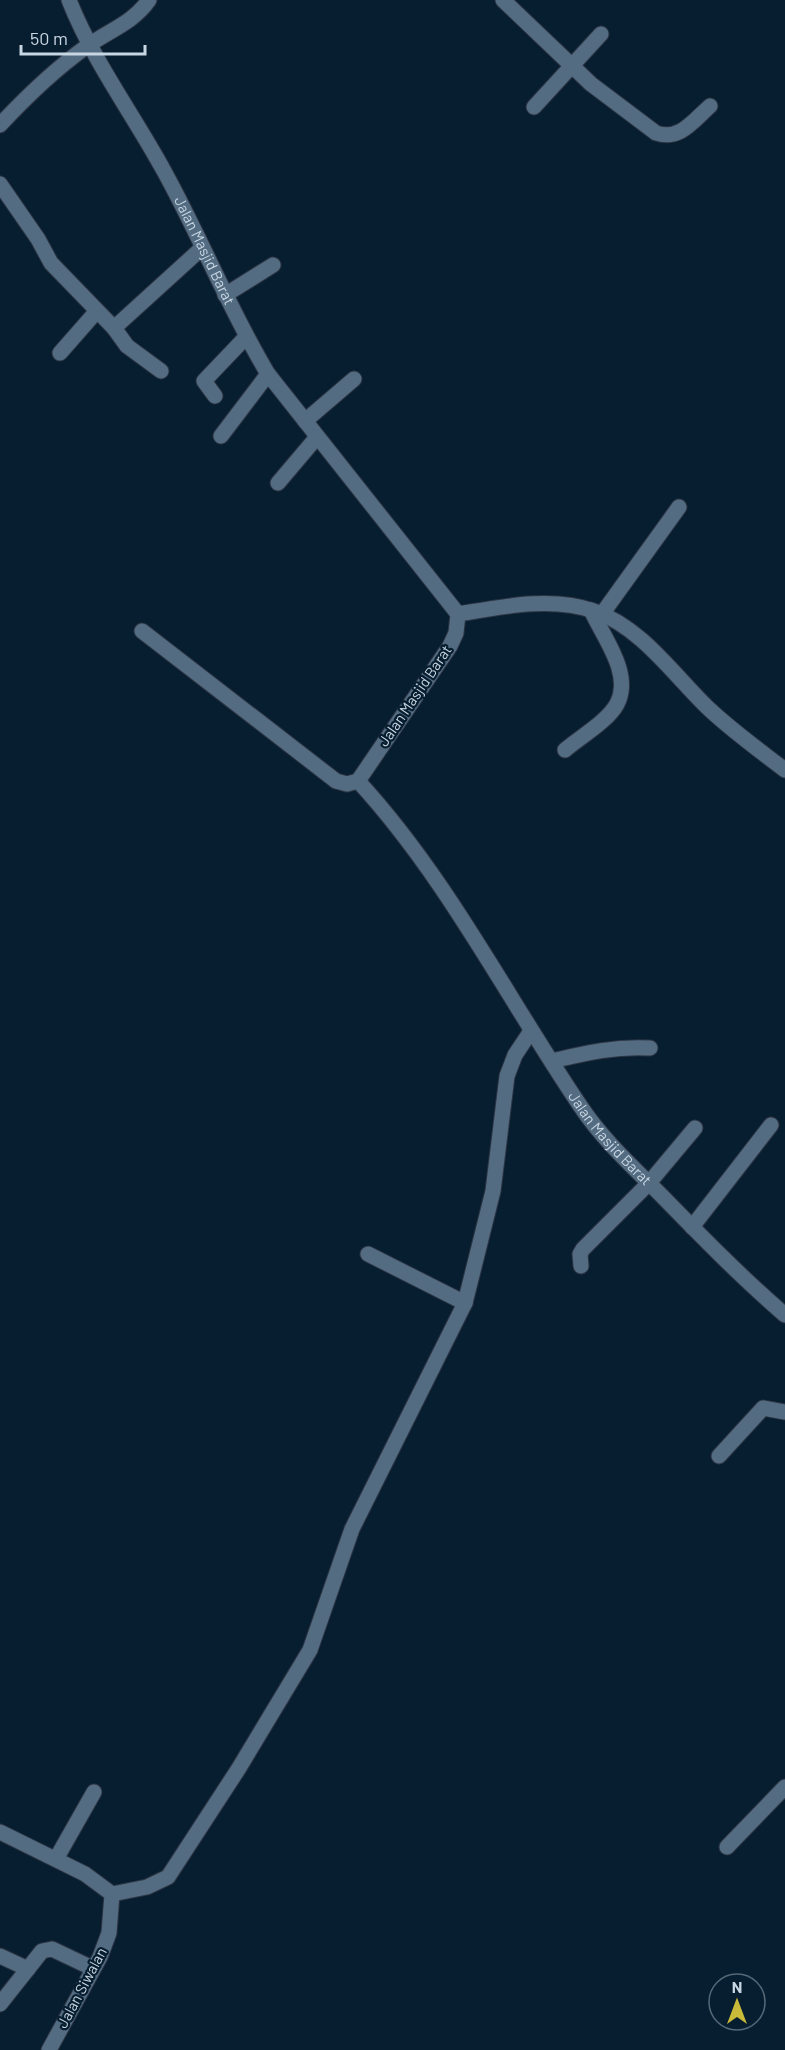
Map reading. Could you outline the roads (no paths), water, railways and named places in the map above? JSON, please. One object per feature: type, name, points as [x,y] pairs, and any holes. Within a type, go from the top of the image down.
[{"type":"street","name":"Jalan Masjid Barat","points":[[69,0],[89,45],[165,173],[246,338],[268,374],[458,614],[456,633],[450,646],[358,781],[407,842],[473,934],[531,1031],[582,1109],[692,1227],[785,1315]]},
{"type":"street","points":[[0,125],[38,85],[89,45],[128,23],[149,0]]},
{"type":"street","points":[[503,0],[572,66],[617,105],[656,133],[667,137],[678,135],[710,106]]},
{"type":"street","points":[[534,107],[601,34]]},
{"type":"street","points":[[0,184],[38,238],[51,263],[114,328],[127,346],[161,370]]},
{"type":"street","points":[[114,328],[202,249]]},
{"type":"street","points":[[225,295],[273,265]]},
{"type":"street","points":[[60,353],[96,312]]},
{"type":"street","points":[[215,396],[204,381],[246,338]]},
{"type":"street","points":[[221,436],[268,374]]},
{"type":"street","points":[[305,421],[354,379]]},
{"type":"street","points":[[278,483],[316,437]]},
{"type":"street","points":[[597,612],[679,507]]},
{"type":"street","points":[[458,614],[524,605],[558,605],[597,612],[655,653],[707,707],[785,770]]},
{"type":"street","points":[[565,750],[607,716],[616,705],[620,694],[620,670],[597,612]]},
{"type":"street","points":[[142,631],[336,781],[347,784],[358,781]]},
{"type":"street","points":[[0,1832],[85,1874],[112,1900],[168,1878],[295,1678],[310,1650],[352,1529],[465,1303],[493,1191],[507,1076],[514,1055],[531,1031]]},
{"type":"street","points":[[552,1061],[598,1049],[624,1046],[650,1048]]},
{"type":"street","points":[[692,1227],[771,1125]]},
{"type":"street","points":[[581,1266],[580,1254],[583,1249],[649,1183],[695,1128]]},
{"type":"street","points":[[368,1254],[465,1303]]},
{"type":"street","points":[[719,1456],[764,1408],[785,1412]]},
{"type":"street","points":[[727,1847],[785,1787]]},
{"type":"street","points":[[56,1859],[94,1792]]},
{"type":"street","name":"Jalan Siwalan","points":[[50,2050],[92,1968],[100,1957],[112,1925],[112,1900]]},
{"type":"street","points":[[0,2004],[42,1951],[52,1949],[92,1968]]},
{"type":"street","points":[[0,1956],[28,1969]]}]
